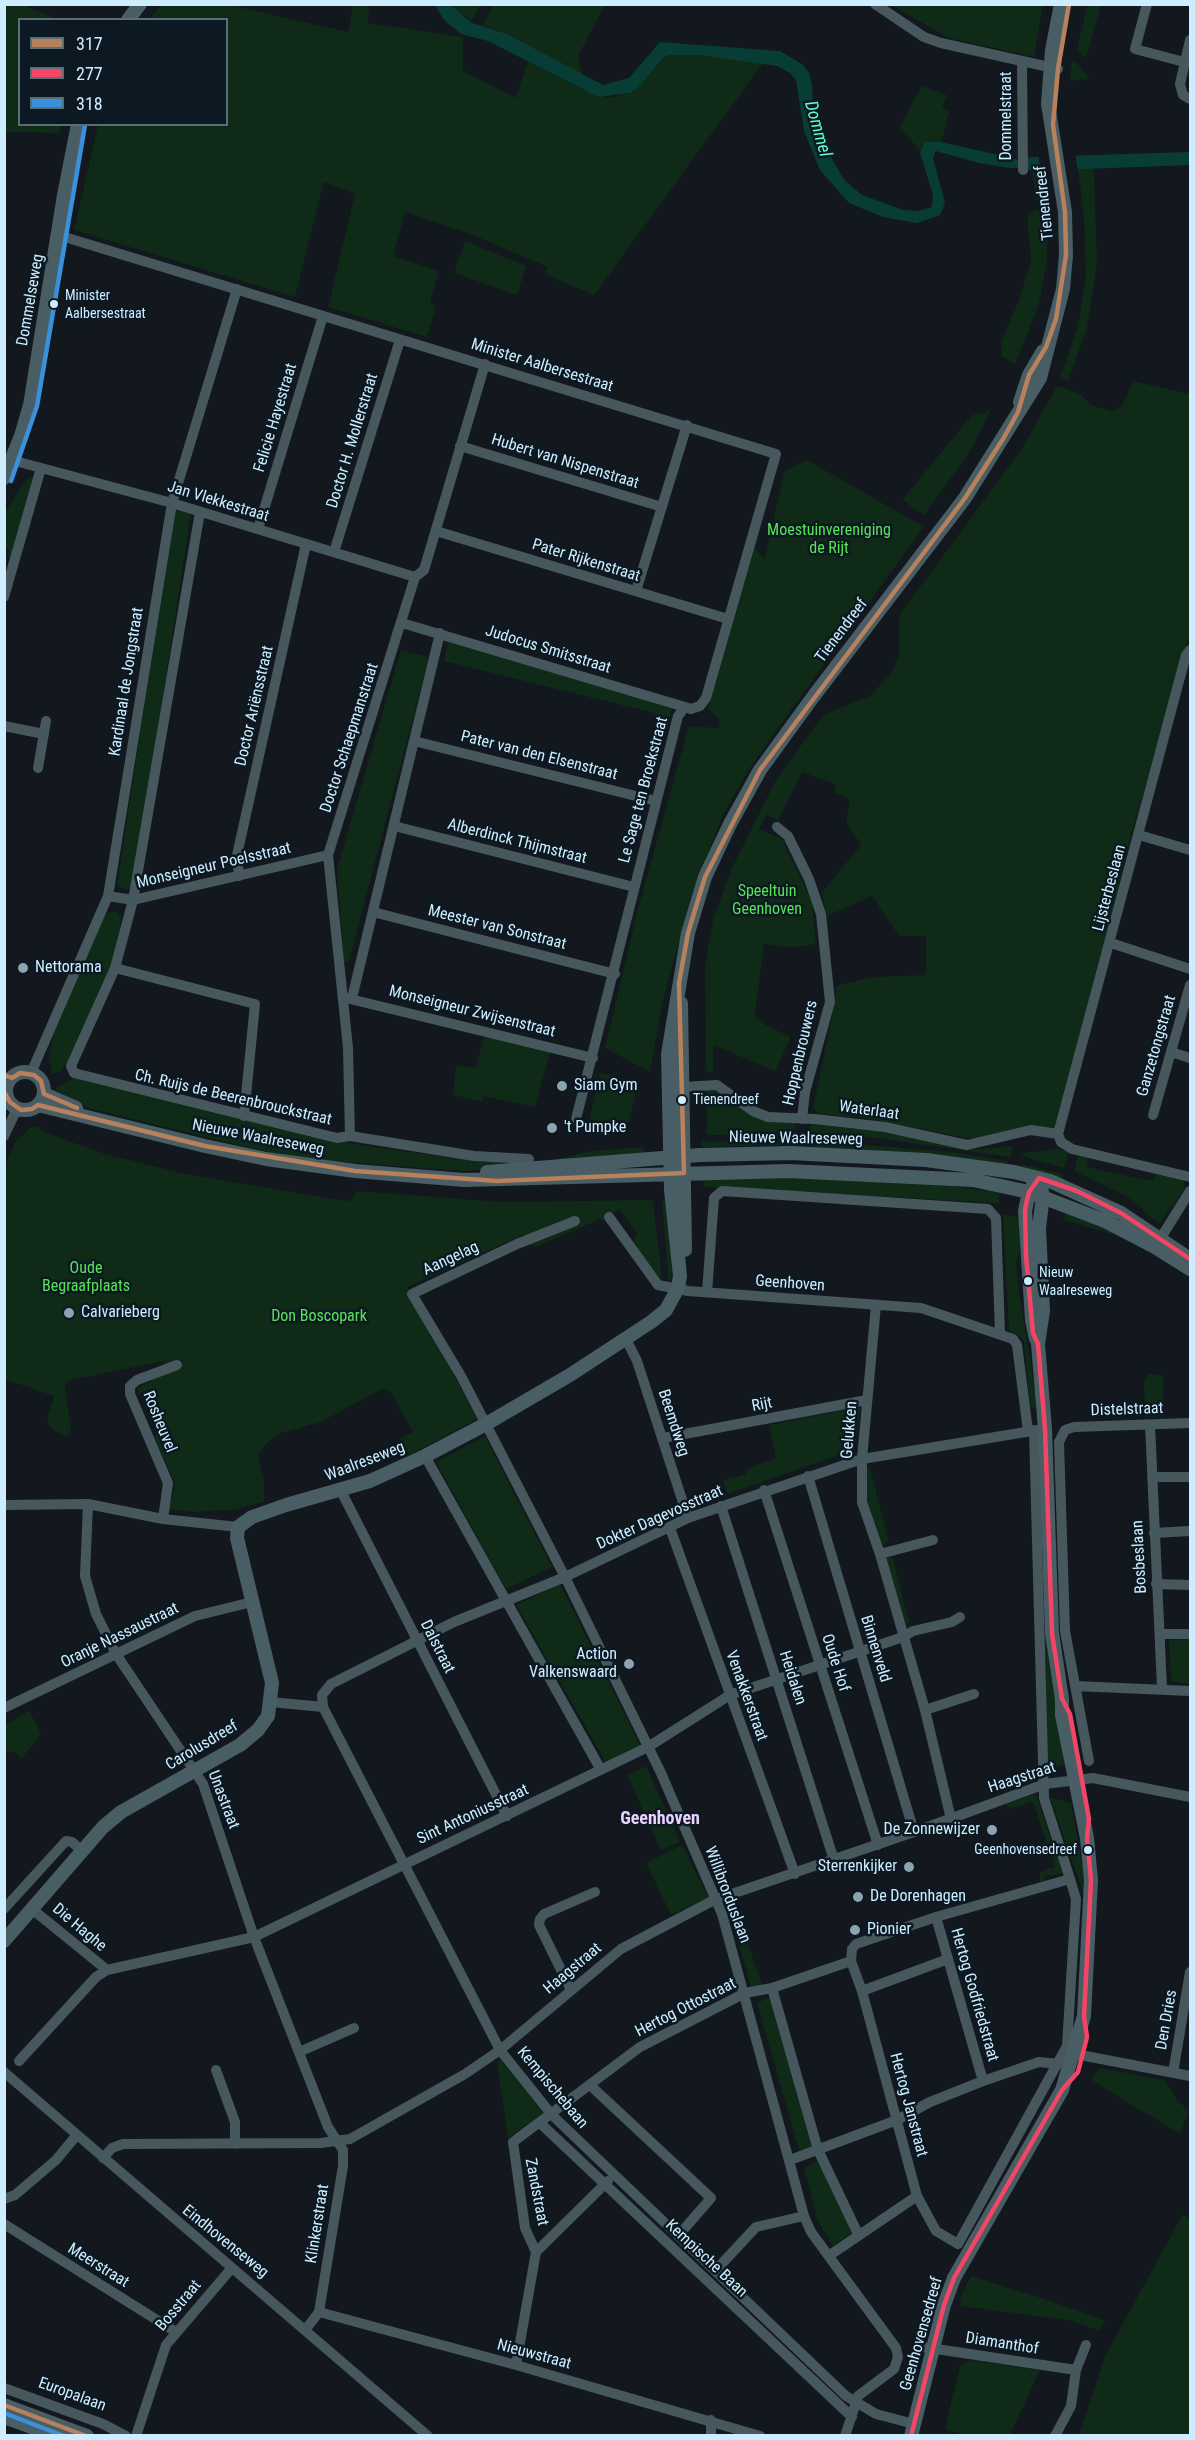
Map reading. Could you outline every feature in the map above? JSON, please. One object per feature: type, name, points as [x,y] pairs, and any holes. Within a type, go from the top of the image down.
[{"type":"street","points":[[130,18],[140,4]]},
{"type":"street","name":"Dommelstraat","points":[[875,4],[924,37],[1022,63],[1054,68]]},
{"type":"street","name":"Tienendreef","points":[[677,1157],[668,1054],[688,933],[705,878],[730,824],[760,771],[813,697],[965,498],[1004,440],[1018,412],[1029,375],[1046,347],[1063,288],[1066,255],[1065,212],[1053,124],[1048,104],[1061,4]]},
{"type":"street","name":"Tienendreef","points":[[1054,68],[1070,4]]},
{"type":"street","points":[[1147,4],[1135,49],[1184,62]]},
{"type":"street","points":[[1187,97],[1180,84],[1191,40]]},
{"type":"street","name":"Dommelstraat","points":[[1022,63],[1023,170]]},
{"type":"street","name":"Dommelseweg","points":[[4,478],[8,460],[30,405],[78,126]]},
{"type":"street","name":"Minister Aalbersestraat","points":[[58,235],[400,340],[485,363],[776,454]]},
{"type":"street","name":"Kardinaal de Jongstraat","points":[[31,1073],[108,896],[172,503],[237,289]]},
{"type":"street","name":"Felicie Hayestraat","points":[[258,529],[323,316]]},
{"type":"street","name":"Doctor H. Mollerstraat","points":[[334,552],[400,340]]},
{"type":"street","name":"Doctor Schaepmanstraat","points":[[350,1136],[347,998],[328,855],[415,577],[424,570],[485,363]]},
{"type":"street","points":[[636,591],[687,425]]},
{"type":"street","name":"Hubert van Nispenstraat","points":[[460,446],[662,507]]},
{"type":"street","name":"Le Sage ten Broekstraat","points":[[576,1119],[615,974],[634,886],[678,716],[685,707],[692,709],[700,706],[706,698],[776,454]]},
{"type":"street","name":"Jan Vlekkestraat","points":[[8,460],[172,503],[415,577]]},
{"type":"street","points":[[4,597],[8,563],[41,468]]},
{"type":"street","points":[[200,512],[133,900],[115,968],[255,1004],[244,1116]]},
{"type":"street","name":"Pater Rijkenstraat","points":[[436,531],[728,619]]},
{"type":"street","name":"Doctor Ariënsstraat","points":[[239,876],[237,855],[306,544]]},
{"type":"street","name":"Judocus Smitsstraat","points":[[402,623],[685,707]]},
{"type":"street","name":"Doctor Schaepmanstraat","points":[[347,998],[373,912],[440,633]]},
{"type":"street","name":"Lijsterbeslaan","points":[[1058,1134],[1111,943],[1186,655],[1191,650]]},
{"type":"street","points":[[38,768],[46,721]]},
{"type":"street","points":[[4,726],[44,734]]},
{"type":"street","name":"Pater van den Elsenstraat","points":[[414,741],[656,801]]},
{"type":"street","name":"Alberdinck Thijmstraat","points":[[393,826],[634,886]]},
{"type":"street","name":"Hoppenbrouwers","points":[[777,827],[788,836],[809,879],[821,914],[830,1002],[805,1092],[802,1119]]},
{"type":"street","points":[[1139,835],[1191,850]]},
{"type":"street","name":"Monseigneur Poelsstraat","points":[[108,896],[133,900],[328,855]]},
{"type":"street","name":"Meester van Sonstraat","points":[[373,912],[615,974]]},
{"type":"street","points":[[1111,943],[1191,969]]},
{"type":"street","name":"Ch. Ruijs de Beerenbrouckstraat","points":[[115,968],[71,1066],[74,1073],[337,1138],[350,1136],[474,1156],[529,1159]]},
{"type":"street","name":"Tienendreef","points":[[677,1173],[683,1088],[679,982]]},
{"type":"street","name":"Ganzetongstraat","points":[[1153,1115],[1191,986]]},
{"type":"street","name":"Monseigneur Zwijsenstraat","points":[[347,998],[593,1058]]},
{"type":"street","points":[[1171,1052],[1191,1058]]},
{"type":"street","points":[[31,1073],[41,1081],[41,1100],[29,1110],[17,1108],[10,1102],[5,1091],[8,1076],[31,1073]]},
{"type":"street","name":"Waterlaat","points":[[683,1088],[717,1085],[753,1111],[768,1117],[885,1127],[967,1145],[1031,1130],[1058,1134]]},
{"type":"street","name":"Nieuwe Waalreseweg","points":[[41,1100],[97,1118],[205,1146],[267,1159],[355,1171],[497,1181],[788,1170],[973,1180],[1043,1196],[1157,1242],[1191,1259]]},
{"type":"street","points":[[4,1136],[17,1108]]},
{"type":"street","points":[[1058,1134],[1061,1142],[1072,1149],[1191,1177]]},
{"type":"street","name":"Nieuwe Waalreseweg","points":[[415,1176],[677,1157],[791,1153],[926,1160],[1014,1172],[1038,1178],[1106,1205],[1191,1269]]},
{"type":"street","points":[[677,1173],[679,1282]]},
{"type":"street","name":"Geenhovensedreef","points":[[1038,1178],[1029,1192],[1024,1209],[1033,1327],[1038,1344]]},
{"type":"street","name":"Geenhovensedreef","points":[[958,2244],[1067,2046],[1077,1915],[1076,1899],[1044,1798],[1036,1430],[1038,1344],[1043,1311],[1039,1228],[1043,1196],[1038,1178]]},
{"type":"street","points":[[707,1292],[714,1198],[722,1191],[988,1209],[996,1218],[1000,1333]]},
{"type":"street","points":[[1157,1242],[1191,1191]]},
{"type":"street","name":"Geenhoven","points":[[609,1217],[658,1285],[679,1282],[707,1292],[921,1308],[1000,1333]]},
{"type":"street","name":"Aangelag","points":[[486,1424],[412,1294],[517,1244],[575,1221]]},
{"type":"street","name":"Waalreseweg","points":[[238,1527],[252,1517],[286,1505],[370,1481],[425,1456],[486,1424],[626,1339],[666,1310],[679,1282]]},
{"type":"street","name":"Gelukken","points":[[876,1305],[862,1459],[862,1502],[880,1554],[925,1710],[951,1819]]},
{"type":"street","name":"Geenhovensedreef","points":[[912,2430],[928,2348],[954,2278],[1062,2090],[1079,2055],[1084,2016],[1091,1880],[1087,1838],[1078,1778],[1062,1714],[1062,1699],[1052,1633],[1036,1430],[1017,1345],[1013,1339],[1000,1333]]},
{"type":"street","name":"Beemdweg","points":[[626,1339],[637,1360],[688,1518]]},
{"type":"street","name":"Rosheuvel","points":[[163,1519],[168,1483],[130,1394],[130,1386],[137,1380],[177,1365]]},
{"type":"street","name":"Rijt","points":[[663,1438],[867,1400]]},
{"type":"street","name":"Distelstraat","points":[[1075,1686],[1065,1631],[1059,1442],[1065,1430],[1191,1423]]},
{"type":"street","name":"Willibrorduslaan","points":[[486,1424],[565,1577],[648,1747],[722,1914],[804,2216],[811,2232],[896,2348],[898,2357],[894,2369],[863,2391],[856,2403]]},
{"type":"street","name":"Bosbeslaan","points":[[1150,1425],[1162,1688]]},
{"type":"street","name":"Dokter Dagevosstraat","points":[[323,1707],[322,1695],[331,1684],[454,1622],[565,1577],[688,1518],[764,1490],[862,1459],[1036,1430]]},
{"type":"street","points":[[425,1456],[601,1770]]},
{"type":"street","name":"Binnenveld","points":[[808,1476],[914,1832]]},
{"type":"street","points":[[1152,1477],[1191,1477]]},
{"type":"street","name":"Oude Hof","points":[[764,1490],[878,1845]]},
{"type":"street","name":"Dalstraat","points":[[341,1491],[507,1816]]},
{"type":"street","points":[[4,1505],[88,1504],[163,1519],[238,1527]]},
{"type":"street","name":"Unastraat","points":[[88,1504],[85,1576],[96,1614],[116,1654],[203,1784],[254,1937],[328,2127],[339,2141]]},
{"type":"street","name":"Heidalen","points":[[721,1506],[834,1860]]},
{"type":"street","name":"Carolusdreef","points":[[7,1932],[33,1909],[82,1851],[121,1812],[240,1745],[258,1730],[267,1716],[271,1702],[272,1683],[237,1538],[238,1527]]},
{"type":"street","name":"Venakkerstraat","points":[[670,1528],[795,1874]]},
{"type":"street","points":[[1154,1533],[1191,1531]]},
{"type":"street","points":[[880,1554],[933,1540]]},
{"type":"street","points":[[1156,1584],[1191,1585]]},
{"type":"street","name":"Oranje Nassaustraat","points":[[4,1708],[202,1613],[252,1602]]},
{"type":"street","name":"Sint Antoniusstraat","points":[[19,2061],[89,1985],[107,1970],[254,1937],[648,1747],[730,1695],[903,1637],[913,1631],[952,1622],[960,1617]]},
{"type":"street","points":[[1160,1634],[1191,1634]]},
{"type":"street","points":[[1089,1761],[1075,1686],[1191,1691]]},
{"type":"street","points":[[925,1710],[974,1694]]},
{"type":"street","points":[[271,1702],[323,1707]]},
{"type":"street","name":"Kempischebaan","points":[[323,1707],[500,2050],[552,2115],[613,2176],[856,2403],[912,2430]]},
{"type":"street","points":[[1078,1778],[1191,1797]]},
{"type":"street","name":"Haagstraat","points":[[103,2158],[112,2148],[123,2144],[339,2141],[360,2133],[465,2074],[500,2050],[621,1949],[714,1900],[878,1845],[1045,1784],[1078,1778]]},
{"type":"street","points":[[4,1909],[66,1841],[72,1842],[82,1851]]},
{"type":"street","points":[[851,1960],[852,1949],[856,1944],[936,1917],[1070,1879]]},
{"type":"street","points":[[571,1990],[539,1925],[540,1919],[544,1914],[595,1892]]},
{"type":"street","name":"Die Haghe","points":[[33,1909],[107,1970]]},
{"type":"street","name":"Hertog Godfriedstraat","points":[[936,1917],[983,2081]]},
{"type":"street","points":[[862,1991],[948,1959]]},
{"type":"street","name":"Hertog Ottostraat","points":[[552,2115],[640,2048],[745,1993],[772,1988],[851,1960]]},
{"type":"street","name":"Hertog Janstraat","points":[[851,1960],[862,1991],[917,2196],[936,2231],[958,2244]]},
{"type":"street","name":"Den Dries","points":[[1173,2073],[1191,1972]]},
{"type":"street","points":[[772,1988],[818,2150],[858,2234]]},
{"type":"street","points":[[299,2052],[354,2028]]},
{"type":"street","points":[[1079,2055],[1191,2076]]},
{"type":"street","points":[[790,2160],[897,2120],[930,2102],[983,2081],[1039,2062],[1058,2064]]},
{"type":"street","points":[[216,2070],[235,2122],[235,2144]]},
{"type":"street","name":"Eindhovenseweg","points":[[4,2072],[428,2436]]},
{"type":"street","points":[[591,2086],[711,2198],[678,2236]]},
{"type":"street","name":"Zandstraat","points":[[516,2365],[536,2252],[525,2228],[512,2150],[513,2142],[552,2115]]},
{"type":"street","name":"Kempische Baan","points":[[540,2123],[852,2417]]},
{"type":"street","points":[[4,2199],[15,2195],[56,2160],[76,2136]]},
{"type":"street","name":"Klinkerstraat","points":[[319,2312],[343,2166],[339,2141]]},
{"type":"street","points":[[536,2252],[613,2176]]},
{"type":"street","points":[[830,2255],[917,2196]]},
{"type":"street","points":[[715,2271],[756,2227],[804,2216]]},
{"type":"street","name":"Meerstraat","points":[[4,2224],[176,2332]]},
{"type":"street","name":"Bosstraat","points":[[136,2436],[166,2345],[231,2269]]},
{"type":"street","points":[[306,2329],[319,2312]]},
{"type":"street","name":"Nieuwstraat","points":[[319,2312],[516,2365],[760,2436]]},
{"type":"street","points":[[1055,2436],[1071,2406],[1076,2370],[1086,2345]]},
{"type":"street","name":"Diamanthof","points":[[928,2348],[1076,2370]]},
{"type":"street","name":"Europalaan","points":[[4,2388],[103,2424],[126,2436]]},
{"type":"street","points":[[845,2436],[856,2403]]},
{"type":"street","name":"Europalaan","points":[[4,2406],[87,2436]]},
{"type":"street","points":[[4,2417],[57,2436]]},
{"type":"street","points":[[711,2420],[711,2436]]},
{"type":"green space","points":[[5,4],[23,5],[54,18],[18,18],[18,126],[61,126],[59,133],[5,132]]},
{"type":"green space","points":[[161,5],[229,5],[348,32],[353,5],[369,5],[368,23],[463,37],[463,71],[516,98],[528,61],[585,91],[607,98],[630,93],[638,88],[664,57],[670,55],[699,55],[763,63],[594,295],[545,274],[548,267],[468,233],[405,212],[393,256],[439,271],[430,303],[436,306],[427,337],[328,307],[355,194],[324,182],[295,297],[74,230],[98,126],[228,126],[228,18],[150,18]]},
{"type":"green space","points":[[451,5],[480,5],[471,22]]},
{"type":"green space","points":[[493,5],[605,5],[578,56],[582,75],[507,34],[483,25]]},
{"type":"green space","points":[[891,5],[1043,5],[1034,57],[949,38]]},
{"type":"green space","points":[[1087,5],[1101,5],[1086,58],[1077,50]]},
{"type":"green space","points":[[1072,60],[1076,62],[1090,79],[1070,81]]},
{"type":"green space","points":[[922,86],[947,95],[942,107],[950,111],[941,142],[928,142],[921,151],[899,128]]},
{"type":"green space","points":[[1078,168],[1094,169],[1097,265],[1087,328],[1068,381],[1060,378],[1078,325],[1086,275],[1084,219]]},
{"type":"green space","points":[[1040,170],[1041,176],[1046,176],[1048,190],[1047,260],[1039,304],[1015,364],[1002,356],[1001,341],[1018,303],[1031,260],[1027,214],[1039,209],[1032,171]]},
{"type":"green space","points":[[465,241],[526,266],[517,295],[454,273]]},
{"type":"green space","name":"Speeltuin Geenhoven","points":[[1133,381],[1188,394],[1190,391],[1190,633],[1131,835],[1058,1130],[972,1139],[866,1118],[821,1114],[813,1108],[835,1002],[836,986],[873,977],[926,975],[926,936],[899,936],[872,896],[827,916],[822,892],[861,845],[846,821],[850,799],[834,793],[835,784],[802,772],[778,820],[766,815],[759,829],[782,839],[812,901],[816,944],[793,948],[764,944],[755,1016],[765,1025],[791,1037],[775,1071],[713,1045],[713,1073],[706,1071],[705,965],[714,917],[731,870],[776,780],[823,715],[870,696],[891,673],[899,656],[899,617],[903,610],[1021,450],[1057,386],[1080,394],[1091,405],[1112,411],[1122,406]]},
{"type":"green space","points":[[992,408],[969,453],[924,515],[902,500],[972,415],[985,413]]},
{"type":"green space","name":"Moestuinvereniging de Rijt","points":[[807,460],[924,527],[775,732],[748,771],[723,815],[691,897],[663,1000],[650,1072],[605,1048],[639,905],[689,726],[718,728],[720,720],[708,709],[754,548],[765,558],[784,471]]},
{"type":"green space","points":[[27,478],[34,478],[12,555],[8,557],[9,550],[5,548],[4,514]]},
{"type":"green space","points":[[174,510],[191,513],[134,887],[126,890],[117,885]]},
{"type":"green space","points":[[448,642],[672,708],[670,717],[444,661]]},
{"type":"green space","points":[[401,650],[429,657],[349,961],[344,962],[337,869]]},
{"type":"green space","points":[[117,911],[121,917],[120,931],[113,962],[68,1065],[65,1064],[62,1071],[51,1074],[51,1064],[48,1063],[55,1028],[106,913]]},
{"type":"green space","points":[[484,1036],[550,1052],[535,1107],[483,1096],[482,1102],[453,1095],[456,1066],[476,1068]]},
{"type":"green space","points":[[600,1073],[638,1082],[629,1122],[589,1122]]},
{"type":"green space","points":[[75,1078],[347,1143],[473,1161],[537,1164],[591,1151],[643,1147],[646,1156],[465,1171],[330,1161],[272,1153],[91,1109],[57,1091],[56,1087]]},
{"type":"green space","points":[[706,1087],[717,1087],[737,1103],[796,1122],[792,1135],[710,1135],[707,1133]]},
{"type":"green space","points":[[811,1122],[843,1124],[962,1147],[980,1149],[1012,1146],[1011,1157],[862,1136],[809,1135]]},
{"type":"green space","name":"Don Boscopark","points":[[40,1126],[41,1131],[105,1154],[186,1174],[350,1201],[357,1191],[502,1202],[653,1200],[662,1280],[631,1243],[638,1235],[619,1209],[602,1221],[600,1219],[536,1247],[527,1244],[522,1235],[407,1287],[477,1419],[409,1455],[400,1438],[413,1432],[390,1391],[382,1389],[321,1422],[281,1433],[266,1444],[258,1457],[264,1479],[264,1502],[232,1510],[192,1512],[169,1509],[175,1484],[154,1436],[162,1433],[144,1392],[138,1394],[138,1388],[170,1371],[163,1361],[67,1381],[65,1385],[71,1430],[67,1437],[50,1427],[47,1419],[54,1396],[7,1380],[5,1386],[5,1166],[15,1142],[30,1128]]},
{"type":"green space","points":[[702,1141],[843,1143],[950,1152],[1008,1161],[1007,1165],[791,1145],[702,1147]]},
{"type":"green space","points":[[1059,1149],[1068,1152],[1064,1168],[1025,1157],[1021,1153]]},
{"type":"green space","points":[[1078,1155],[1088,1158],[1087,1167],[1151,1181],[1158,1174],[1181,1179],[1184,1181],[1185,1189],[1159,1224],[1128,1197],[1074,1171]]},
{"type":"green space","points":[[1021,1164],[1063,1174],[1063,1181],[1020,1168]]},
{"type":"green space","points":[[872,1178],[999,1192],[999,1203],[704,1187],[703,1179]]},
{"type":"green space","points":[[662,1200],[669,1200],[672,1269],[669,1287]]},
{"type":"green space","points":[[1066,1210],[1123,1237],[1063,1220]]},
{"type":"green space","points":[[1003,1214],[1019,1218],[1020,1249],[1016,1262],[1018,1285],[1038,1411],[1030,1406],[1024,1342],[1021,1337],[1009,1331]]},
{"type":"green space","points":[[1148,1374],[1163,1375],[1164,1416],[1145,1417],[1144,1381]]},
{"type":"green space","points":[[861,1407],[854,1450],[727,1494],[723,1480],[746,1474],[745,1469],[776,1458],[769,1425]]},
{"type":"green space","points":[[485,1436],[552,1567],[506,1589],[436,1462]]},
{"type":"green space","points":[[870,1468],[889,1542],[882,1544],[864,1493],[865,1469]]},
{"type":"green space","points":[[892,1556],[909,1622],[906,1624],[888,1568],[886,1558]]},
{"type":"green space","points":[[560,1584],[641,1747],[607,1764],[516,1605]]},
{"type":"green space","points":[[1043,1633],[1046,1633],[1066,1763],[1050,1770],[1047,1766]]},
{"type":"green space","points":[[1190,1639],[1190,1684],[1171,1681],[1169,1640]]},
{"type":"green space","points":[[29,1710],[41,1734],[22,1758],[14,1752],[5,1752],[5,1725]]},
{"type":"green space","points":[[646,1766],[680,1842],[661,1850],[627,1775]]},
{"type":"green space","points":[[1036,1794],[1063,1874],[1044,1876],[1045,1883],[1040,1884],[1040,1872],[1055,1867],[1033,1802],[1008,1809],[1006,1804]]},
{"type":"green space","points":[[1050,1797],[1071,1803],[1085,1879],[1084,1895]]},
{"type":"green space","points":[[682,1845],[708,1897],[671,1915],[646,1863]]},
{"type":"green space","points":[[736,1908],[762,1985],[752,1990],[729,1909]]},
{"type":"green space","points":[[770,1997],[812,2148],[800,2153],[757,2003]]},
{"type":"green space","points":[[501,2060],[544,2112],[508,2138],[497,2062]]},
{"type":"green space","points":[[1100,2068],[1165,2080],[1176,2099],[1189,2111],[1180,2134],[1091,2080]]},
{"type":"green space","points":[[819,2160],[851,2226],[851,2233],[833,2246],[818,2221],[804,2168]]},
{"type":"green space","points":[[1183,2214],[1190,2220],[1190,2435],[1079,2435],[1105,2356]]},
{"type":"green space","points":[[971,2276],[1105,2320],[1100,2331],[1069,2320],[959,2306],[962,2293]]},
{"type":"green space","points":[[969,2360],[1040,2370],[1010,2435],[964,2435],[947,2430],[947,2419],[960,2366]]},
{"type":"water","name":"Dommel","points":[[435,5],[451,5],[470,22],[507,34],[603,85],[629,78],[660,42],[780,51],[802,64],[809,73],[813,104],[825,147],[845,181],[862,195],[903,210],[918,211],[932,207],[933,195],[920,153],[924,143],[928,142],[941,142],[1020,160],[1032,157],[1190,152],[1190,165],[1032,171],[1026,168],[979,163],[936,151],[933,158],[945,203],[940,215],[917,223],[883,217],[849,203],[820,170],[804,131],[796,80],[790,73],[777,66],[699,55],[670,55],[664,57],[638,88],[630,93],[598,97],[488,41],[461,34],[444,20]]},
{"type":"pier","points":[[1075,153],[1078,171],[1041,173],[1038,155]]},
{"type":"transit line","name":"317","points":[[4,1092],[10,1102],[21,1110],[32,1109],[38,1105],[205,1146],[355,1171],[497,1181],[684,1173],[679,983],[688,933],[705,877],[760,770],[965,498],[1003,439],[1018,412],[1029,375],[1046,347],[1056,319],[1066,255],[1065,212],[1053,125],[1058,69],[1069,4]]},
{"type":"transit line","name":"318","points":[[11,481],[37,406],[85,126]]},
{"type":"transit line","name":"317","points":[[4,1075],[12,1078],[20,1073],[34,1075],[41,1081],[44,1094],[77,1108]]},
{"type":"transit line","name":"277","points":[[911,2436],[944,2305],[954,2278],[1062,2090],[1078,2072],[1087,2037],[1084,2016],[1091,1880],[1087,1838],[1089,1819],[1070,1714],[1062,1699],[1052,1633],[1045,1429],[1038,1344],[1033,1333],[1026,1256],[1025,1209],[1029,1192],[1039,1178],[1077,1191],[1121,1213],[1190,1259]]},
{"type":"transit line","name":"317","points":[[4,2405],[86,2436]]},
{"type":"transit line","name":"318","points":[[4,2413],[64,2436]]},
{"type":"place","name":"Minister Aalbersestraat","points":[[54,304]]},
{"type":"place","name":"Nettorama","points":[[23,968]]},
{"type":"place","name":"Siam Gym","points":[[562,1086]]},
{"type":"place","name":"Tienendreef","points":[[682,1100]]},
{"type":"place","name":"'t Pumpke","points":[[552,1128]]},
{"type":"place","name":"Nieuw Waalreseweg","points":[[1028,1281]]},
{"type":"place","name":"Calvarieberg","points":[[69,1313]]},
{"type":"place","name":"Action Valkenswaard","points":[[629,1664]]},
{"type":"place","name":"De Zonnewijzer","points":[[992,1830]]},
{"type":"place","name":"Geenhovensedreef","points":[[1088,1850]]},
{"type":"place","name":"Sterrenkijker","points":[[909,1867]]},
{"type":"place","name":"De Dorenhagen","points":[[858,1897]]},
{"type":"place","name":"Pionier","points":[[855,1930]]},
{"type":"district","name":"Geenhoven","points":[[660,1819]]},
{"type":"park label","name":"Oude Begraafplaats","points":[[86,1278]]}]
